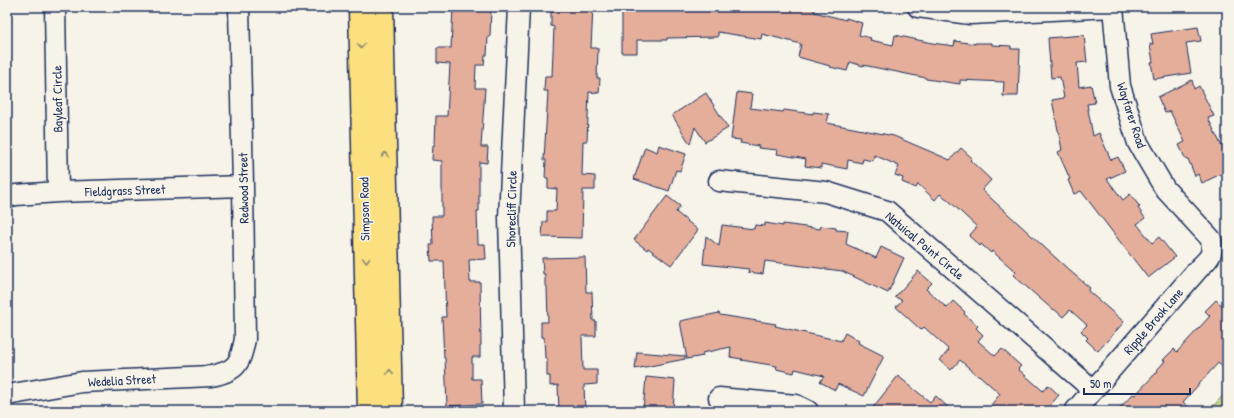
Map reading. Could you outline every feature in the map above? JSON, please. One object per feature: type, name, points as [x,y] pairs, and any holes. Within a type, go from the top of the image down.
[{"type":"main road","name":"Simpson Road","points":[[360,7],[369,411]]},
{"type":"main road","name":"Simpson Road","points":[[382,7],[391,411]]},
{"type":"street","name":"Bayleaf Circle","points":[[55,7],[58,192]]},
{"type":"street","name":"Redwood Street","points":[[236,366],[242,354],[245,339],[239,7]]},
{"type":"street","name":"Shorecliff Circle","points":[[514,411],[509,217],[519,7]]},
{"type":"street","points":[[918,7],[970,14],[1113,7]]},
{"type":"street","name":"Wayfarer Road","points":[[1113,7],[1120,86],[1138,143],[1165,189],[1211,239],[1212,249]]},
{"type":"street","name":"Natuical Point Circle","points":[[719,181],[826,192],[887,211],[1093,390]]},
{"type":"street","name":"Fieldgrass Street","points":[[7,197],[58,192],[243,186]]},
{"type":"street","name":"Ripple Brook Lane","points":[[1075,411],[1200,267],[1209,259],[1212,249]]},
{"type":"street","name":"Wedelia Street","points":[[7,395],[82,382],[211,376],[224,374],[236,366]]},
{"type":"street","points":[[719,398],[796,405],[808,411]]},
{"type":"green space","points":[[1227,391],[1227,411],[1209,411]]},
{"type":"building","points":[[453,7],[491,7],[490,37],[488,37],[487,55],[485,55],[484,65],[476,65],[475,88],[485,88],[481,147],[488,147],[487,163],[479,162],[479,211],[477,211],[478,244],[485,244],[486,259],[469,260],[470,282],[480,282],[481,345],[480,357],[472,357],[472,379],[481,379],[482,404],[447,406],[442,317],[446,317],[444,261],[431,261],[430,245],[433,245],[432,216],[442,216],[442,161],[432,160],[433,145],[435,145],[436,116],[447,116],[450,64],[437,63],[437,48],[451,48]]},
{"type":"building","points":[[553,7],[593,7],[591,48],[598,48],[597,78],[600,78],[599,93],[589,92],[587,141],[583,141],[582,175],[595,176],[595,190],[583,190],[582,238],[542,237],[543,222],[547,222],[547,211],[556,211],[557,189],[548,188],[548,178],[545,178],[546,160],[544,160],[548,91],[544,91],[545,76],[552,76],[554,27],[551,26],[551,11],[553,12]]},
{"type":"building","points":[[622,7],[667,7],[667,9],[690,9],[690,7],[806,7],[815,10],[814,12],[846,20],[846,18],[862,23],[859,35],[871,38],[870,40],[893,45],[895,35],[954,46],[955,41],[975,44],[992,43],[992,45],[1011,46],[1011,49],[1020,49],[1018,96],[1003,96],[1004,82],[960,80],[960,84],[926,79],[850,62],[847,71],[830,67],[798,57],[801,44],[762,34],[761,39],[718,32],[718,37],[637,40],[637,53],[622,53]]},
{"type":"building","points":[[1198,27],[1201,41],[1186,43],[1191,73],[1154,79],[1151,62],[1153,62],[1150,44],[1153,44],[1151,34]]},
{"type":"building","points":[[1084,35],[1087,62],[1077,63],[1079,87],[1091,85],[1095,103],[1087,104],[1093,136],[1099,133],[1111,160],[1118,157],[1125,171],[1107,179],[1123,200],[1130,194],[1140,207],[1138,208],[1145,218],[1137,224],[1152,243],[1159,237],[1175,257],[1148,278],[1081,191],[1074,194],[1068,180],[1070,179],[1058,152],[1062,150],[1052,100],[1064,98],[1060,77],[1051,78],[1048,38]]},
{"type":"building","points":[[1192,80],[1194,89],[1199,86],[1214,116],[1208,118],[1227,157],[1227,171],[1202,183],[1198,174],[1195,176],[1188,159],[1186,160],[1179,145],[1185,142],[1170,111],[1165,113],[1158,97]]},
{"type":"building","points":[[737,92],[752,94],[750,108],[783,112],[784,110],[813,114],[813,112],[829,114],[827,123],[894,136],[950,160],[961,148],[972,158],[970,160],[991,180],[982,190],[1090,288],[1088,291],[1124,322],[1098,351],[1086,340],[1088,338],[1081,331],[1087,325],[1070,310],[1063,317],[1054,309],[1053,310],[1013,275],[1016,272],[992,251],[991,253],[981,244],[980,246],[969,236],[977,227],[947,199],[940,194],[935,200],[918,184],[916,188],[902,182],[903,178],[895,175],[899,166],[874,155],[873,161],[863,159],[862,163],[848,160],[847,169],[821,164],[821,168],[805,166],[806,159],[777,154],[778,150],[758,148],[759,146],[740,143],[741,140],[731,139]]},
{"type":"building","points":[[706,93],[728,128],[705,142],[695,127],[690,144],[672,115]]},
{"type":"building","points":[[659,145],[686,154],[680,171],[676,170],[669,191],[634,179],[645,147],[657,152]]},
{"type":"building","points":[[667,196],[680,206],[676,212],[698,230],[671,265],[648,248],[647,250],[634,240]]},
{"type":"building","points":[[765,223],[820,229],[821,226],[836,228],[836,230],[848,231],[846,244],[876,258],[881,247],[904,258],[888,293],[842,271],[765,261],[763,274],[748,272],[749,269],[703,264],[706,236],[719,246],[722,225],[754,229],[755,225],[765,226]]},
{"type":"building","points":[[585,257],[586,292],[592,292],[593,321],[596,321],[596,336],[582,336],[583,370],[597,370],[597,384],[584,385],[585,411],[559,411],[558,385],[550,386],[550,376],[547,376],[547,358],[545,358],[544,337],[541,337],[541,322],[548,322],[547,286],[545,286],[545,274],[543,274],[542,258]]},
{"type":"building","points":[[918,271],[932,283],[926,289],[947,308],[953,301],[965,312],[964,314],[978,326],[976,328],[983,335],[978,341],[995,356],[1002,349],[1021,366],[1018,369],[1043,391],[1048,385],[1059,395],[1045,411],[998,411],[991,405],[1000,394],[979,375],[978,376],[960,360],[951,370],[940,360],[949,350],[924,327],[921,330],[896,307],[902,300],[895,297]]},
{"type":"building","points":[[1216,300],[1227,310],[1227,371],[1218,363],[1183,402],[1193,411],[1117,411],[1158,371],[1157,370],[1165,361],[1163,360],[1174,349],[1177,352],[1210,316],[1205,311]]},
{"type":"building","points":[[719,313],[720,315],[776,324],[775,326],[841,341],[845,333],[859,341],[858,343],[884,356],[864,396],[838,384],[835,390],[820,382],[824,376],[795,369],[794,373],[776,369],[777,366],[730,357],[731,347],[702,353],[703,356],[687,359],[680,321]]},
{"type":"building","points":[[637,352],[685,356],[685,359],[635,369]]},
{"type":"building","points":[[898,376],[930,402],[936,396],[952,411],[870,411]]},
{"type":"building","points":[[646,377],[675,380],[673,411],[643,411]]}]
